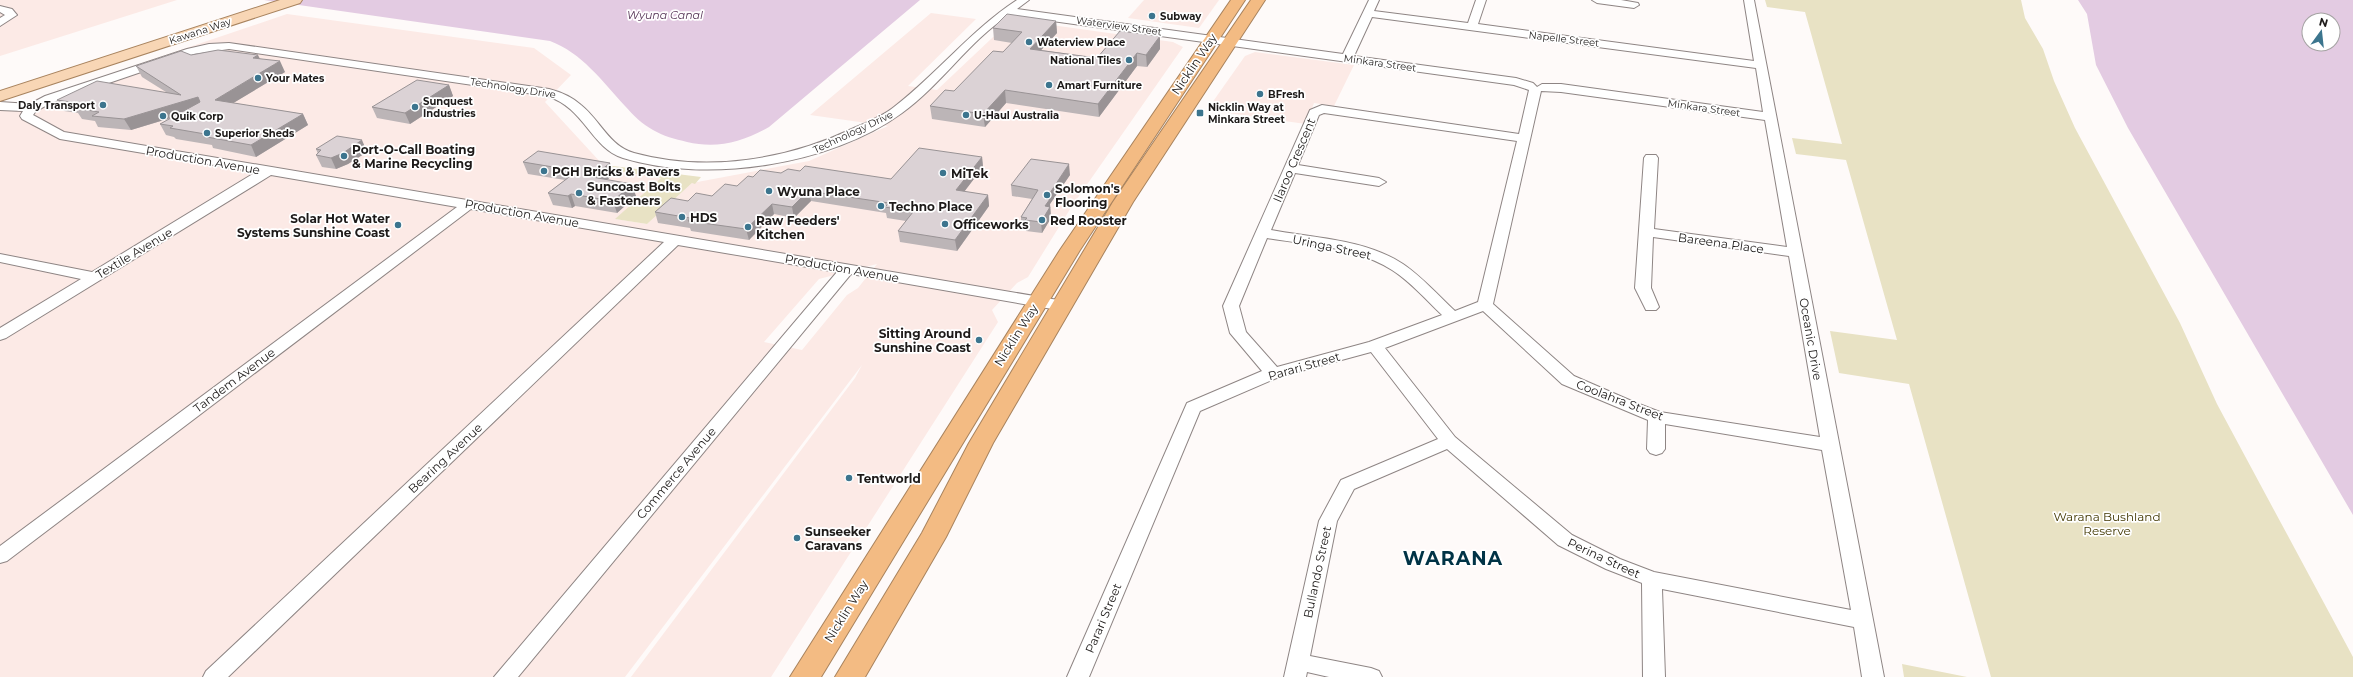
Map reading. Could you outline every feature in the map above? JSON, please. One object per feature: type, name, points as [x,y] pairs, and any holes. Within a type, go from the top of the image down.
[{"type":"highway","name":"Nicklin Way","points":[[805,677],[1037,301],[1238,0]]},
{"type":"highway","name":"Nicklin Way","points":[[850,677],[933,537],[981,443],[1064,306],[1146,165],[1258,0]]},
{"type":"main road","name":"Kawana Way","points":[[0,96],[295,0]]},
{"type":"main road","name":"Kawana Way","points":[[0,101],[105,63]]},
{"type":"street","name":"Technology Drive","points":[[32,108],[49,99],[191,51],[209,47],[229,46],[550,93],[574,102],[612,147],[631,156],[688,166],[714,167],[744,165],[814,151],[884,119],[898,110],[1007,11],[1024,0]]},
{"type":"street","points":[[1346,58],[1374,0]]},
{"type":"street","points":[[1472,27],[1481,0]]},
{"type":"street","points":[[1596,0],[1634,5]]},
{"type":"street","name":"Oceanic Drive","points":[[1749,0],[1874,677]]},
{"type":"street","points":[[0,9],[8,11],[12,15],[0,23]]},
{"type":"street","name":"Waterview Street","points":[[1007,11],[1230,42]]},
{"type":"street","name":"Napelle Street","points":[[1368,13],[1761,65]]},
{"type":"street","name":"Minkara Street","points":[[1230,42],[1516,82],[1535,88],[1561,88],[1771,117]]},
{"type":"street","points":[[1485,305],[1535,88]]},
{"type":"street","points":[[0,106],[32,108]]},
{"type":"street","name":"Production Avenue","points":[[32,108],[26,116],[60,135],[1064,306]]},
{"type":"street","name":"Ilaroo Crescent","points":[[1273,373],[1238,333],[1231,306],[1314,113],[1322,109],[1523,138]]},
{"type":"street","points":[[1651,158],[1643,288],[1651,307]]},
{"type":"street","points":[[1290,168],[1379,182]]},
{"type":"street","name":"Textile Avenue","points":[[0,335],[268,171]]},
{"type":"street","name":"Tandem Avenue","points":[[0,556],[469,204]]},
{"type":"street","name":"Bareena Place","points":[[1646,232],[1796,253]]},
{"type":"street","name":"Uringa Street","points":[[1263,233],[1356,250],[1378,258],[1397,267],[1452,316]]},
{"type":"street","name":"Bearing Avenue","points":[[214,677],[676,239]]},
{"type":"street","points":[[0,258],[94,277]]},
{"type":"street","name":"Commerce Avenue","points":[[505,677],[848,268]]},
{"type":"street","name":"Parari Street","points":[[1078,677],[1193,407],[1273,373],[1375,346],[1452,316],[1485,305]]},
{"type":"street","name":"Coolahra Street","points":[[1485,305],[1568,380],[1657,417],[1831,446]]},
{"type":"street","name":"Perina Street","points":[[1375,346],[1449,441],[1566,540],[1613,564],[1652,579],[1863,621]]},
{"type":"street","points":[[1656,449],[1657,417]]},
{"type":"street","name":"Bullando Street","points":[[1297,670],[1328,521],[1347,485],[1449,441]]},
{"type":"street","points":[[1652,579],[1654,677]]},
{"type":"street","points":[[1297,670],[1371,677]]},
{"type":"shaded area","points":[[0,0],[177,0],[0,56]]},
{"type":"shaded area","points":[[1144,0],[1219,0],[1199,28],[1128,18]]},
{"type":"shaded area","points":[[931,13],[976,19],[908,86],[937,90],[1009,22],[1016,20],[1173,42],[1183,47],[1072,206],[1028,277],[1017,283],[992,310],[998,322],[771,677],[631,677],[855,378],[862,365],[625,677],[0,677],[0,111],[287,14],[534,48],[571,75],[545,102],[603,165],[661,178],[616,219],[647,224],[692,183],[809,161],[888,126],[810,115]],"holes":[[[877,264],[858,288],[847,295],[802,350],[764,342],[819,279]]]},
{"type":"shaded area","points":[[1255,52],[1354,65],[1334,106],[1314,103],[1306,124],[1207,110],[1245,56]]},
{"type":"green space","name":"Warana Bushland Reserve","points":[[1765,0],[2021,0],[2025,18],[2043,49],[2054,81],[2075,128],[2180,323],[2217,404],[2353,657],[2353,677],[1991,677],[1909,384],[1839,373],[1830,331],[1897,340],[1846,160],[1796,154],[1792,138],[1842,144],[1805,12],[1767,7]]},
{"type":"green space","points":[[605,165],[701,177],[695,184],[692,183],[647,224],[615,219],[661,178],[600,168]]},
{"type":"green space","points":[[1902,664],[1967,677],[1904,677]]},
{"type":"water","name":"Wyuna Canal","points":[[264,0],[920,0],[769,127],[749,137],[730,143],[709,145],[687,142],[661,134],[649,128],[631,113],[582,60],[561,46],[550,41]]},
{"type":"water","points":[[2078,0],[2353,0],[2353,515],[2128,128],[2096,65],[2087,14]]},
{"type":"building","points":[[1007,14],[1056,21],[1030,49],[1097,58],[1120,31],[1160,36],[1146,55],[1137,53],[1098,104],[1005,90],[983,114],[930,106],[945,90],[954,91],[993,51],[1003,52],[1022,32],[993,28]]},
{"type":"building","points":[[218,50],[258,55],[253,58],[280,61],[215,100],[303,114],[251,145],[207,137],[211,135],[170,128],[173,126],[160,124],[200,102],[198,97],[124,119],[92,116],[99,112],[75,108],[84,104],[57,100],[97,81],[181,95],[136,66],[181,51],[191,55]]},
{"type":"building","points":[[417,80],[449,85],[405,113],[372,107]]},
{"type":"building","points":[[337,136],[362,140],[343,153],[331,158],[316,155],[321,150],[316,149]]},
{"type":"building","points":[[919,148],[982,157],[956,190],[988,195],[955,240],[898,231],[913,212],[885,207],[889,203],[808,191],[792,207],[772,204],[746,229],[688,221],[690,218],[655,212],[671,198],[688,201],[696,193],[712,196],[725,184],[737,186],[748,176],[753,177],[760,170],[781,173],[788,169],[800,171],[805,166],[891,179]]},
{"type":"building","points":[[538,151],[610,163],[592,177],[632,184],[613,201],[571,194],[568,196],[548,193],[577,171],[523,162]]},
{"type":"building","points":[[1031,159],[1069,164],[1046,199],[1050,199],[1045,206],[1050,207],[1041,222],[1025,220],[1027,218],[1021,217],[1038,190],[1011,185]]},
{"type":"place","name":"Subway","points":[[1152,16]]},
{"type":"place","name":"Waterview Place","points":[[1029,42]]},
{"type":"place","name":"National Tiles","points":[[1129,60]]},
{"type":"place","name":"Your Mates","points":[[258,78]]},
{"type":"place","name":"Amart Furniture","points":[[1049,85]]},
{"type":"place","name":"BFresh","points":[[1260,94]]},
{"type":"place","name":"Daly Transport","points":[[103,105]]},
{"type":"place","name":"Sunquest Industries","points":[[415,107]]},
{"type":"place","name":"Nicklin Way at Minkara Street","points":[[1200,113]]},
{"type":"place","name":"U-Haul Australia","points":[[966,115]]},
{"type":"place","name":"Quik Corp","points":[[163,116]]},
{"type":"place","name":"Superior Sheds","points":[[207,133]]},
{"type":"place","name":"Port-O-Call Boating & Marine Recycling","points":[[344,156]]},
{"type":"place","name":"PGH Bricks & Pavers","points":[[544,171]]},
{"type":"place","name":"MiTek","points":[[943,173]]},
{"type":"place","name":"Wyuna Place","points":[[769,191]]},
{"type":"place","name":"Suncoast Bolts & Fasteners","points":[[579,193]]},
{"type":"place","name":"Solomon's Flooring","points":[[1047,195]]},
{"type":"place","name":"Techno Place","points":[[881,206]]},
{"type":"place","name":"HDS","points":[[682,217]]},
{"type":"place","name":"Red Rooster","points":[[1042,220]]},
{"type":"place","name":"Officeworks","points":[[945,224]]},
{"type":"place","name":"Solar Hot Water Systems Sunshine Coast","points":[[398,225]]},
{"type":"place","name":"Raw Feeders' Kitchen","points":[[748,227]]},
{"type":"place","name":"Sitting Around Sunshine Coast","points":[[979,340]]},
{"type":"place","name":"Tentworld","points":[[849,478]]},
{"type":"place","name":"Sunseeker Caravans","points":[[797,538]]},
{"type":"district","name":"WARANA","points":[[1453,558]]}]
